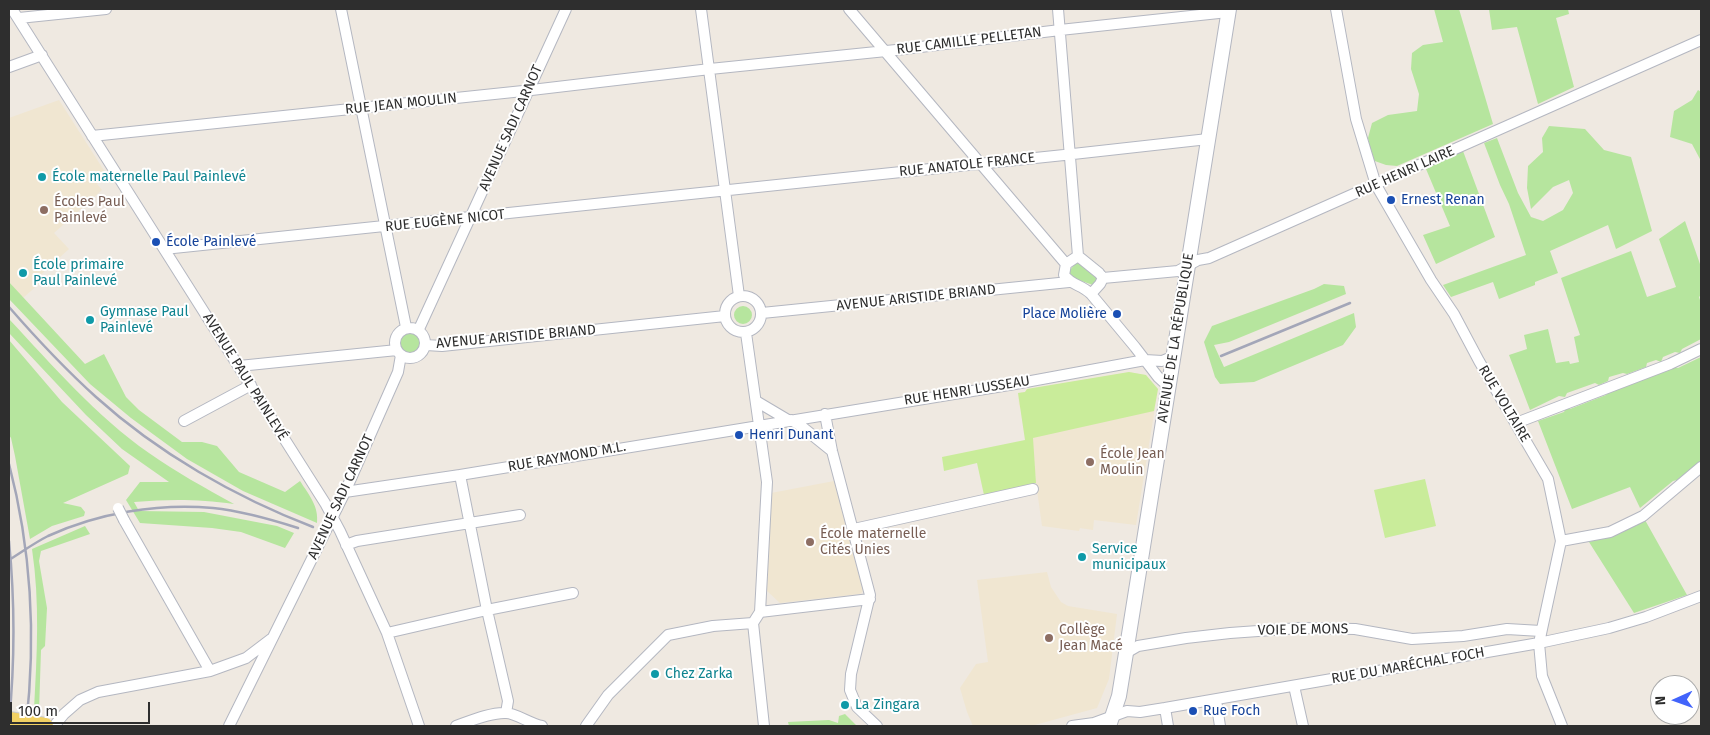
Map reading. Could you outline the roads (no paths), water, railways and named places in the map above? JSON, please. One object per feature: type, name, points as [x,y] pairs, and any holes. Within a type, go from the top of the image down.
[{"type":"main road","name":"AVENUE DE LA RÉPUBLIQUE","points":[[1110,722],[1119,696],[1228,11]]},
{"type":"main road","points":[[9,720],[45,726]]},
{"type":"street","name":"AVENUE PAUL PAINLEVÉ","points":[[12,9],[323,500],[387,633],[419,726]]},
{"type":"street","points":[[19,18],[106,9]]},
{"type":"street","points":[[341,9],[406,328]]},
{"type":"street","name":"AVENUE SADI CARNOT","points":[[419,329],[566,9]]},
{"type":"street","points":[[701,9],[739,296]]},
{"type":"street","points":[[849,9],[1066,264]]},
{"type":"street","points":[[1058,9],[1078,256],[1099,273],[1102,278],[1100,284],[1091,294]]},
{"type":"street","name":"RUE VOLTAIRE","points":[[1336,9],[1356,119],[1376,185],[1548,479],[1561,542],[1539,643],[1542,676],[1562,726]]},
{"type":"street","name":"RUE CAMILLE PELLETAN","points":[[710,68],[1203,16],[1228,11]]},
{"type":"street","name":"RUE HENRI LAIRE","points":[[1102,278],[1173,272],[1198,260],[1209,258],[1701,40]]},
{"type":"street","points":[[9,67],[42,55]]},
{"type":"street","name":"RUE JEAN MOULIN","points":[[92,136],[529,90],[710,68]]},
{"type":"street","name":"RUE ANATOLE FRANCE","points":[[726,191],[1208,139]]},
{"type":"street","name":"RUE EUGÈNE NICOT","points":[[164,249],[726,191]]},
{"type":"street","points":[[1078,256],[1066,264],[1064,275],[1069,282],[1084,288],[1091,294],[1158,377],[1169,387]]},
{"type":"street","name":"AVENUE ARISTIDE BRIAND","points":[[762,313],[1069,282]]},
{"type":"street","points":[[739,296],[754,299],[762,313],[759,324],[746,333],[734,330],[725,316],[725,311],[730,301],[739,296]]},
{"type":"street","name":"AVENUE ARISTIDE BRIAND","points":[[426,345],[442,346],[725,316]]},
{"type":"street","points":[[239,366],[399,353],[414,358],[422,353],[426,345],[424,335],[419,329],[406,328],[398,332],[395,341],[399,353]]},
{"type":"street","points":[[746,333],[767,482],[760,612],[753,623],[764,726]]},
{"type":"street","points":[[1516,423],[1670,364],[1701,349]]},
{"type":"street","name":"AVENUE SADI CARNOT","points":[[236,726],[274,637],[345,492],[398,372],[399,353]]},
{"type":"street","name":"RUE HENRI LUSSEAU","points":[[789,420],[1145,360],[1162,361],[1174,356]]},
{"type":"street","points":[[184,421],[251,385]]},
{"type":"street","points":[[756,401],[801,426],[832,451]]},
{"type":"street","points":[[825,414],[832,451],[869,586],[870,600],[851,674],[851,694],[857,707],[877,726]]},
{"type":"street","name":"RUE RAYMOND M.L.","points":[[345,492],[460,475],[789,420]]},
{"type":"street","points":[[1561,542],[1610,532],[1643,516],[1701,467]]},
{"type":"street","points":[[460,475],[487,610],[508,701],[506,713]]},
{"type":"street","points":[[854,529],[1033,489]]},
{"type":"street","points":[[116,505],[210,671]]},
{"type":"street","points":[[346,545],[357,541],[520,515]]},
{"type":"street","points":[[387,633],[573,593]]},
{"type":"street","name":"RUE DU MARÉCHAL FOCH","points":[[1072,726],[1110,722],[1127,711],[1140,712],[1216,700],[1539,643],[1618,626],[1701,596]]},
{"type":"street","points":[[760,612],[870,600]]},
{"type":"street","points":[[585,726],[608,696],[668,635],[714,626],[753,623]]},
{"type":"street","name":"VOIE DE MONS","points":[[1126,653],[1138,646],[1186,638],[1300,628],[1355,629],[1412,639],[1463,636],[1507,629],[1541,631]]},
{"type":"street","points":[[54,726],[80,700],[98,692],[210,671],[246,658],[274,637]]},
{"type":"street","points":[[246,658],[258,673]]},
{"type":"street","name":"AVENUE SADI CARNOT","points":[[229,726],[258,673]]},
{"type":"street","points":[[1294,686],[1303,726]]},
{"type":"street","points":[[1216,700],[1220,726]]},
{"type":"street","points":[[1165,708],[1168,726]]},
{"type":"street","points":[[456,726],[482,717],[506,713],[532,724],[542,726]]},
{"type":"railway","points":[[1221,356],[1350,303]]},
{"type":"railway","points":[[9,307],[84,386],[145,437],[198,472],[255,502],[313,527]]},
{"type":"railway","points":[[9,464],[22,528],[30,594],[31,660],[26,726]]},
{"type":"railway","points":[[9,560],[48,536],[67,528],[108,516],[150,509],[171,507],[224,509],[298,528]]},
{"type":"railway","points":[[9,541],[14,632],[9,722]]},
{"type":"place","name":"École maternelle Paul Painlevé","points":[[42,177]]},
{"type":"place","name":"Ernest Renan","points":[[1391,200]]},
{"type":"place","name":"Écoles Paul Painlevé","points":[[44,210]]},
{"type":"place","name":"École Painlevé","points":[[156,242]]},
{"type":"place","name":"École primaire Paul Painlevé","points":[[23,273]]},
{"type":"place","name":"Place Molière","points":[[1117,314]]},
{"type":"place","name":"Gymnase Paul Painlevé","points":[[90,320]]},
{"type":"place","name":"Henri Dunant","points":[[739,435]]},
{"type":"place","name":"École Jean Moulin","points":[[1090,462]]},
{"type":"place","name":"École maternelle Cités Unies","points":[[810,542]]},
{"type":"place","name":"Service municipaux","points":[[1082,557]]},
{"type":"place","name":"Collège Jean Macé","points":[[1049,638]]},
{"type":"place","name":"Chez Zarka","points":[[655,674]]},
{"type":"place","name":"La Zingara","points":[[845,705]]},
{"type":"place","name":"Rue Foch","points":[[1193,711]]}]
